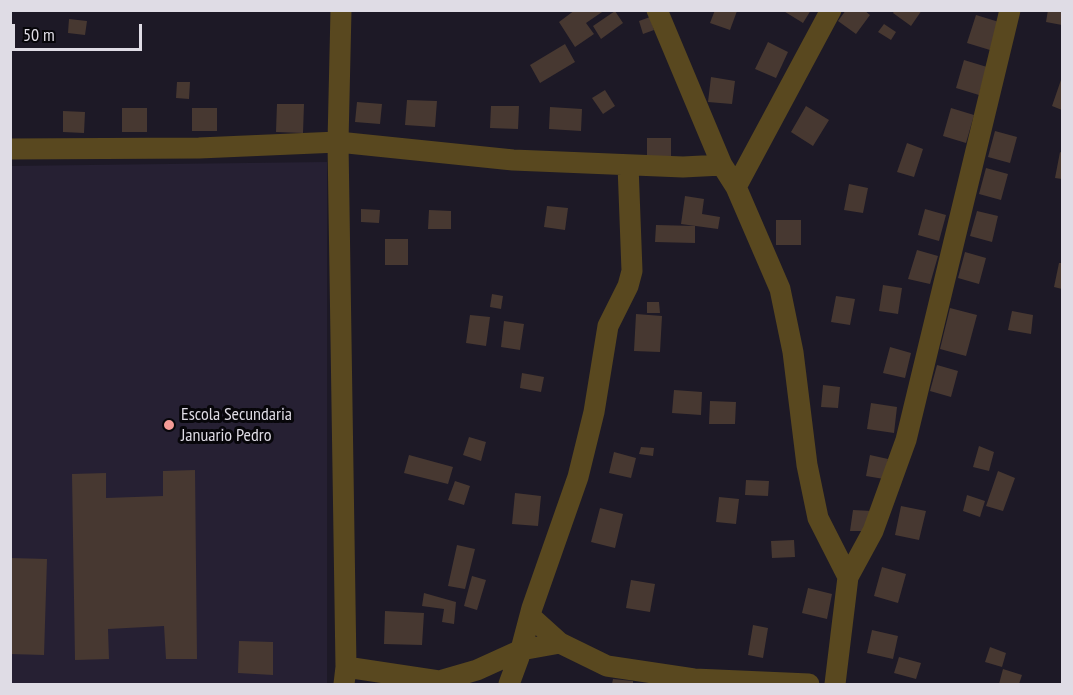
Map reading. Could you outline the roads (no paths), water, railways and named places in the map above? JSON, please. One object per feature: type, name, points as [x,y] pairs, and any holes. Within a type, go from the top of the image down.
[{"type":"street","points":[[341,10],[338,142],[345,676],[439,681],[477,670],[521,650],[560,643]]},
{"type":"street","points":[[736,187],[831,10]]},
{"type":"street","points":[[836,684],[848,577],[873,531],[906,440],[1010,10]]},
{"type":"street","points":[[660,13],[722,165],[736,187],[780,289],[794,352],[807,465],[818,518],[848,577]]},
{"type":"street","points":[[10,149],[199,148],[338,142],[513,160],[683,167],[722,165]]},
{"type":"street","points":[[508,684],[578,477],[594,412],[608,326],[628,286],[632,272],[628,165]]},
{"type":"street","points":[[530,616],[560,643],[607,666],[693,679],[809,684]]},
{"type":"place","name":"Escola Secundaria Januario Pedro","points":[[169,425]]}]
